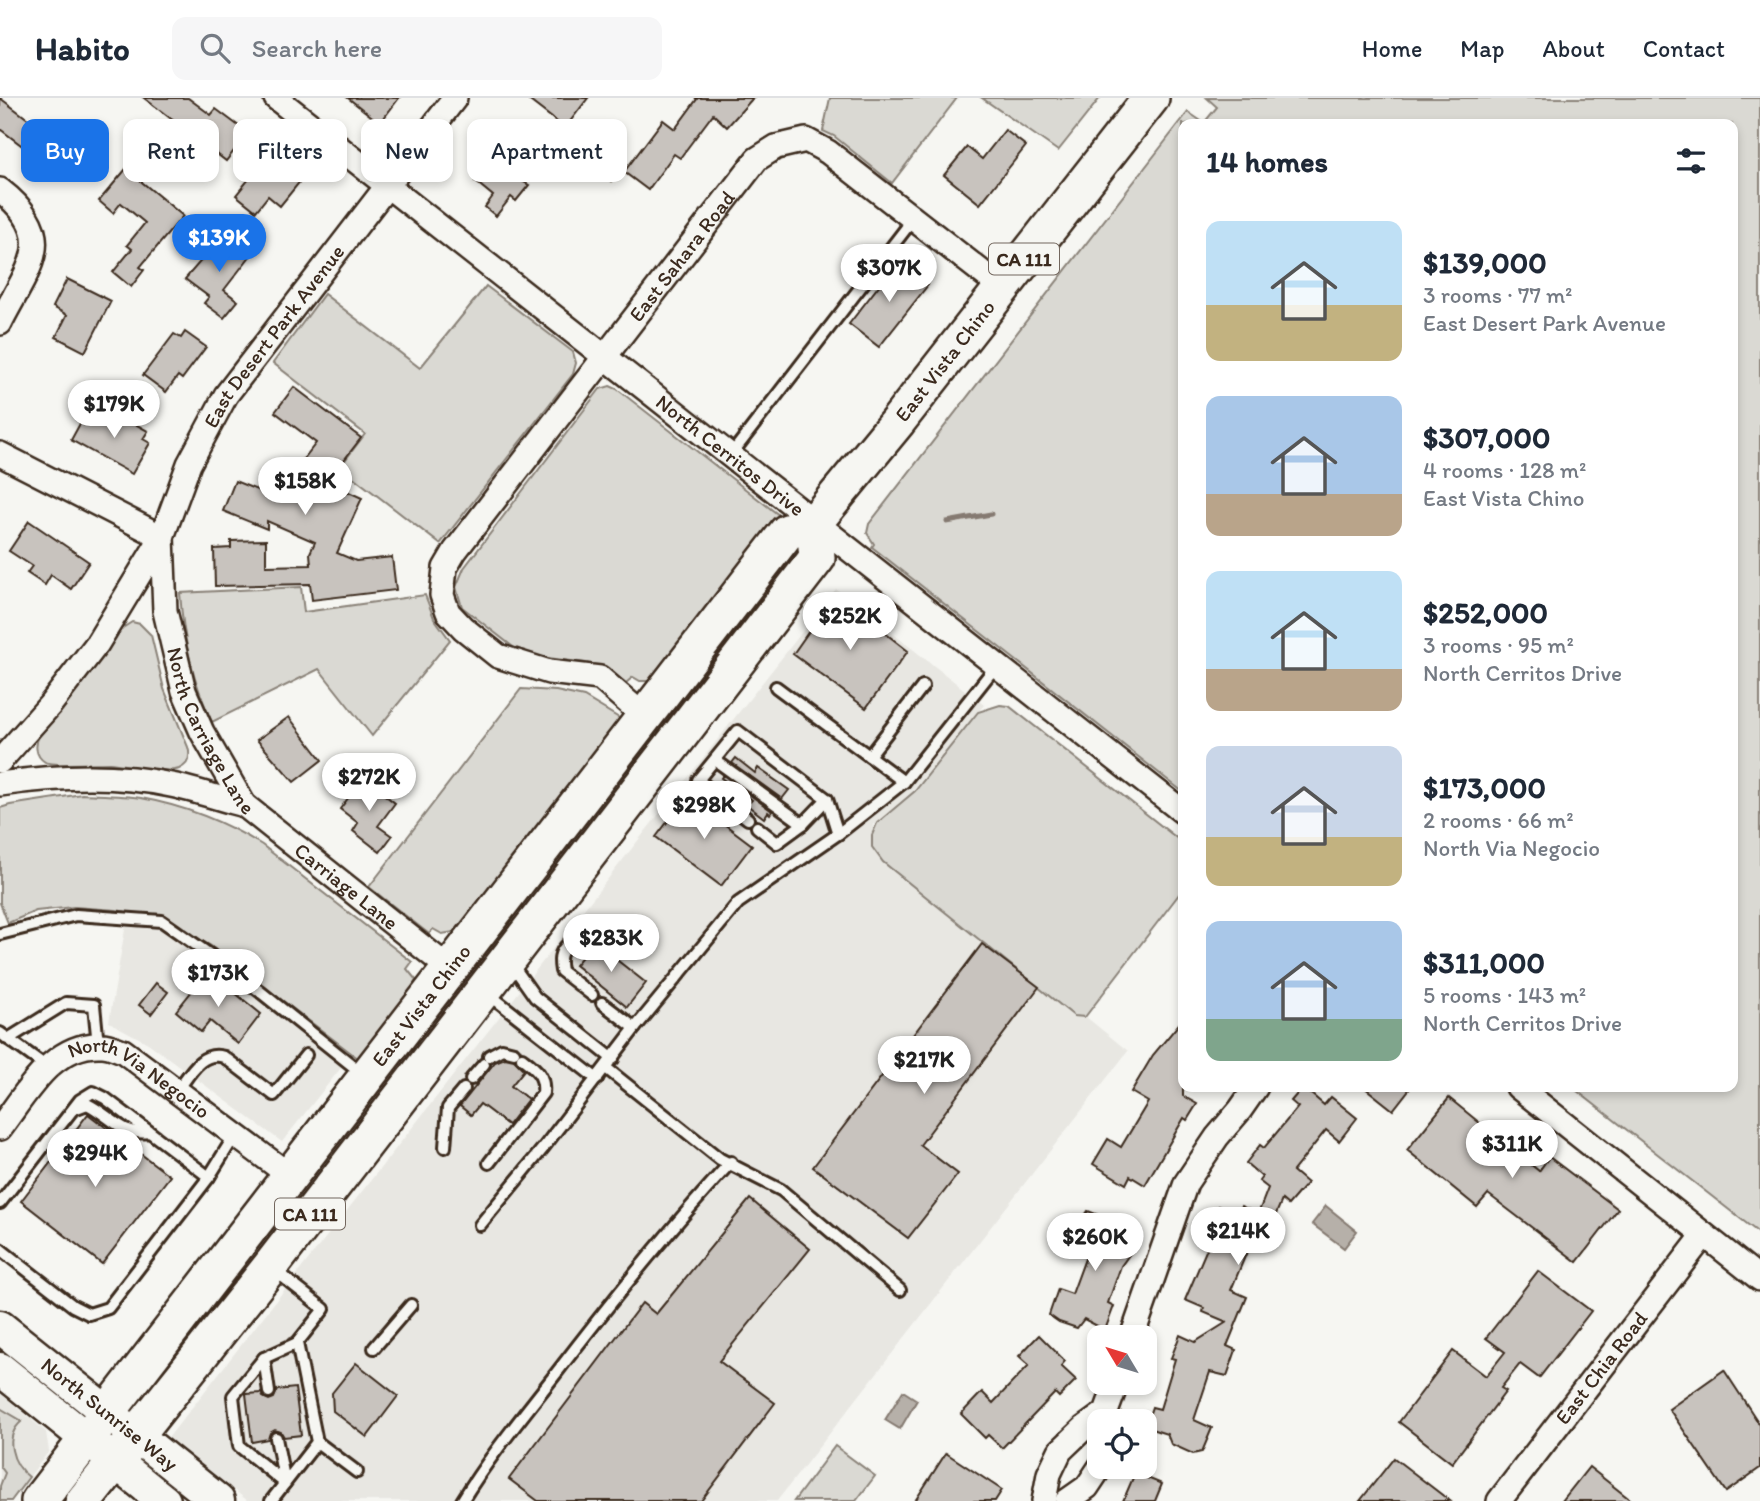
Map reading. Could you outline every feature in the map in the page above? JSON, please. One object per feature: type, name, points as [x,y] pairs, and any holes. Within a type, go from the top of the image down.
[{"type":"main road","name":"East Vista Chino","points":[[39,1501],[366,1076],[481,974],[591,787],[787,533],[814,523],[898,421],[1151,98]]},
{"type":"main road","name":"East Vista Chino","points":[[84,1501],[270,1266],[481,974],[817,558],[814,523]]},
{"type":"main road","name":"North Sunrise Way","points":[[0,1327],[125,1449],[164,1501]]},
{"type":"main road","name":"North Sunrise Way","points":[[0,1369],[99,1426]]},
{"type":"main road","name":"North Sunrise Way","points":[[125,1449],[218,1501]]},
{"type":"street","name":"North Cerritos Drive","points":[[276,98],[1178,808]]},
{"type":"street","name":"East Desert Park Avenue","points":[[0,761],[50,705],[97,644],[162,537],[189,464],[226,395],[455,98]]},
{"type":"street","name":"East Sahara Road","points":[[645,718],[600,678],[549,672],[498,656],[455,621],[444,604],[442,577],[449,559],[757,159],[776,146],[806,140],[828,152],[1002,287]]},
{"type":"street","points":[[0,190],[20,205],[30,220],[35,235],[34,255],[0,323]]},
{"type":"street","points":[[0,454],[162,537]]},
{"type":"street","name":"North Carriage Lane","points":[[162,537],[165,611],[184,691],[202,732],[244,805]]},
{"type":"street","name":"North Carriage Lane","points":[[0,784],[96,776],[170,785],[244,805]]},
{"type":"street","name":"Carriage Lane","points":[[244,805],[481,974]]},
{"type":"street","name":"North Via Negocio","points":[[0,1128],[52,1061],[78,1047],[98,1045],[123,1051],[289,1175]]},
{"type":"street","points":[[1136,1325],[1186,1183],[1217,1137],[1253,1092]]},
{"type":"street","points":[[1524,1092],[1760,1279]]},
{"type":"street","name":"East Chia Road","points":[[1499,1501],[1704,1235]]},
{"type":"street","points":[[1044,1501],[1049,1474],[1060,1451],[1087,1428]]},
{"type":"street","points":[[1067,1501],[1087,1487],[1092,1479]]},
{"type":"lane","points":[[730,456],[914,218]]},
{"type":"lane","points":[[480,1225],[635,1028],[738,903],[838,834],[904,782],[996,666]]},
{"type":"lane","points":[[869,756],[923,686]]},
{"type":"lane","points":[[776,687],[904,782]]},
{"type":"lane","points":[[748,820],[698,780],[738,731],[827,799],[838,834]]},
{"type":"lane","points":[[715,760],[803,824]]},
{"type":"lane","points":[[562,844],[591,787]]},
{"type":"lane","points":[[757,827],[777,843],[803,824],[827,799]]},
{"type":"lane","points":[[0,934],[76,915],[162,922],[243,978],[366,1076]]},
{"type":"lane","points":[[592,995],[561,971],[559,958],[570,942],[614,922]]},
{"type":"lane","points":[[481,974],[535,998],[720,1159],[731,1162],[787,1194],[900,1290]]},
{"type":"lane","points":[[481,974],[597,1079]]},
{"type":"lane","points":[[47,1068],[4,1036],[66,1003],[94,1005],[98,1045]]},
{"type":"lane","points":[[602,1003],[635,1028]]},
{"type":"lane","points":[[471,1079],[487,1060],[502,1049],[518,1055],[539,1071],[544,1082],[543,1093],[489,1163]]},
{"type":"lane","points":[[177,1091],[204,1057],[215,1054],[224,1056],[274,1095],[306,1055]]},
{"type":"lane","points":[[445,1147],[448,1108],[464,1089]]},
{"type":"lane","points":[[0,1203],[71,1110],[93,1092],[105,1098],[209,1177]]},
{"type":"lane","points":[[0,1249],[73,1306],[89,1314],[108,1308],[209,1177],[235,1135]]},
{"type":"lane","points":[[462,1501],[481,1471],[597,1320],[731,1162]]},
{"type":"lane","points":[[270,1266],[324,1309],[297,1343],[264,1358],[233,1396],[239,1446],[285,1483]]},
{"type":"lane","points":[[374,1348],[411,1305]]},
{"type":"lane","points":[[297,1343],[317,1442],[357,1472]]},
{"type":"lane","points":[[264,1358],[269,1391]]},
{"type":"lane","points":[[276,1438],[285,1483]]},
{"type":"lane","points":[[271,1501],[317,1442]]},
{"type":"shaded area","points":[[830,98],[957,98],[892,183],[834,136],[823,131]]},
{"type":"shaded area","points":[[982,98],[1100,98],[1058,151]]},
{"type":"shaded area","points":[[1207,98],[1760,98],[1760,1234],[1578,1092],[1738,1092],[1738,119],[1207,119],[1217,107]]},
{"type":"shaded area","points":[[1188,112],[1198,119],[1183,119]]},
{"type":"shaded area","points":[[1178,125],[1178,788],[872,547],[874,544],[867,533],[869,524]]},
{"type":"shaded area","points":[[486,286],[573,352],[576,363],[573,374],[440,544],[340,467],[365,434],[273,363],[324,294],[420,368]]},
{"type":"shaded area","points":[[610,386],[780,516],[649,681],[640,681],[633,677],[626,683],[612,672],[586,663],[533,656],[517,650],[462,607],[456,587],[464,568],[600,389]]},
{"type":"shaded area","points":[[301,587],[304,612],[425,595],[434,618],[450,640],[372,736],[319,669],[212,722],[190,659],[180,593]]},
{"type":"shaded area","points":[[836,589],[984,705],[912,792],[873,825],[872,843],[1128,1051],[777,1501],[248,1501],[168,1438]]},
{"type":"shaded area","points":[[132,622],[140,624],[151,635],[164,689],[188,747],[187,763],[179,769],[165,770],[109,763],[45,762],[36,749],[40,734],[82,684],[121,629]]},
{"type":"shaded area","points":[[521,689],[556,691],[584,697],[624,721],[460,931],[442,934],[433,929],[429,934],[369,887]]},
{"type":"shaded area","points":[[1000,705],[1009,706],[1178,839],[1178,896],[1085,1017],[1074,1016],[883,862],[872,847],[872,835],[877,823],[915,791],[978,712]]},
{"type":"shaded area","points":[[82,794],[157,801],[189,810],[234,829],[262,845],[412,962],[407,969],[416,980],[409,994],[359,1059],[211,946],[166,919],[116,910],[74,907],[36,911],[8,923],[0,903],[0,808]]},
{"type":"shaded area","points":[[128,912],[166,919],[211,946],[352,1054],[282,1142],[148,1043],[109,1022]]},
{"type":"shaded area","points":[[1326,1206],[1357,1231],[1344,1248],[1312,1224]]},
{"type":"shaded area","points":[[903,1391],[917,1400],[900,1429],[885,1420]]},
{"type":"shaded area","points":[[0,1393],[46,1432],[49,1451],[11,1501],[0,1501]]},
{"type":"shaded area","points":[[0,1408],[22,1421],[13,1435],[12,1450],[18,1465],[29,1477],[11,1501],[0,1501],[0,1486],[5,1473],[0,1466]]},
{"type":"shaded area","points":[[835,1446],[875,1476],[856,1501],[794,1501]]},
{"type":"building","points":[[0,98],[28,119],[21,119],[21,145],[0,129]]},
{"type":"building","points":[[144,98],[188,98],[211,115],[216,109],[233,122],[233,152],[226,161],[219,156],[219,119],[171,119]]},
{"type":"building","points":[[348,98],[399,98],[383,119],[375,119]]},
{"type":"building","points":[[526,98],[588,98],[572,119],[553,119]]},
{"type":"building","points":[[695,98],[753,98],[727,127],[713,114],[680,158],[674,154],[648,190],[627,174],[627,168],[663,120],[675,129],[697,99]]},
{"type":"building","points":[[1005,130],[1026,146],[980,204],[944,175],[967,147],[982,159]]},
{"type":"building","points":[[123,173],[123,182],[142,182],[183,216],[140,267],[144,270],[131,287],[113,272],[132,249],[127,245],[145,223],[121,203],[113,213],[99,201]]},
{"type":"building","points":[[247,182],[300,182],[280,206],[268,196],[256,211],[236,195]]},
{"type":"building","points":[[476,182],[524,182],[529,185],[516,201],[511,197],[496,216],[485,207],[493,196]]},
{"type":"building","points":[[224,234],[251,255],[224,290],[238,301],[224,318],[204,303],[209,297],[185,279]]},
{"type":"building","points":[[898,261],[928,285],[879,347],[849,324]]},
{"type":"building","points":[[67,279],[111,301],[85,352],[56,337],[67,315],[53,307]]},
{"type":"building","points":[[185,332],[206,347],[182,379],[178,376],[166,392],[143,375],[174,334],[181,338]]},
{"type":"building","points":[[294,387],[361,438],[327,482],[362,498],[337,553],[356,561],[392,557],[396,590],[312,600],[310,584],[215,586],[214,549],[231,548],[231,541],[266,540],[266,566],[311,565],[310,553],[315,542],[267,521],[267,529],[223,511],[235,481],[274,497],[316,443],[275,412]]},
{"type":"building","points":[[108,409],[148,431],[143,439],[150,443],[132,474],[71,440],[83,418],[99,426]]},
{"type":"building","points":[[29,521],[89,562],[71,589],[51,575],[45,585],[27,573],[32,566],[9,551]]},
{"type":"building","points":[[835,594],[908,651],[866,708],[793,654]]},
{"type":"building","points":[[289,717],[322,760],[294,782],[257,740]]},
{"type":"building","points":[[736,758],[755,773],[758,768],[789,790],[782,799],[732,763]]},
{"type":"building","points":[[723,775],[772,811],[770,814],[768,812],[764,818],[747,805],[752,800],[721,778]]},
{"type":"building","points":[[363,778],[395,803],[378,826],[392,836],[380,852],[353,831],[358,823],[340,809]]},
{"type":"building","points":[[687,796],[752,845],[721,886],[656,837]]},
{"type":"building","points":[[594,942],[646,983],[627,1007],[575,965]]},
{"type":"building","points":[[982,944],[1039,987],[920,1145],[958,1174],[908,1238],[813,1167]]},
{"type":"building","points":[[208,971],[261,1014],[238,1044],[210,1021],[201,1032],[176,1011]]},
{"type":"building","points":[[156,983],[168,992],[151,1014],[139,1005]]},
{"type":"building","points":[[1178,1025],[1178,1092],[1183,1092],[1183,1096],[1197,1104],[1187,1120],[1184,1118],[1145,1185],[1130,1176],[1126,1184],[1093,1164],[1108,1139],[1121,1147],[1148,1102],[1131,1092],[1153,1055]]},
{"type":"building","points":[[505,1058],[514,1060],[524,1070],[511,1086],[528,1099],[508,1125],[480,1104],[471,1115],[460,1106],[495,1062]]},
{"type":"building","points":[[1299,1092],[1309,1092],[1324,1105],[1331,1097],[1357,1118],[1339,1141],[1326,1130],[1293,1171],[1307,1183],[1288,1205],[1282,1200],[1262,1247],[1251,1242],[1231,1290],[1247,1297],[1227,1346],[1236,1350],[1227,1376],[1210,1372],[1194,1420],[1212,1428],[1202,1452],[1193,1454],[1171,1444],[1167,1434],[1157,1431],[1157,1409],[1151,1409],[1152,1407],[1160,1409],[1175,1359],[1171,1358],[1180,1335],[1195,1342],[1227,1322],[1203,1312],[1204,1308],[1185,1300],[1214,1232],[1208,1229],[1218,1206],[1237,1215],[1241,1206],[1258,1214],[1268,1188],[1259,1181],[1262,1177],[1246,1163],[1260,1145],[1264,1148],[1298,1107],[1291,1101]]},
{"type":"building","points":[[1370,1092],[1407,1092],[1393,1110]]},
{"type":"building","points":[[1449,1098],[1539,1171],[1549,1157],[1618,1209],[1577,1262],[1488,1194],[1477,1207],[1407,1150]]},
{"type":"building","points":[[88,1114],[170,1176],[102,1264],[21,1201]]},
{"type":"building","points":[[750,1199],[810,1249],[719,1361],[775,1403],[701,1501],[538,1501],[509,1479],[642,1303],[656,1314]]},
{"type":"building","points":[[1088,1211],[1116,1222],[1121,1229],[1137,1235],[1131,1252],[1121,1266],[1108,1303],[1114,1306],[1107,1325],[1095,1325],[1084,1319],[1077,1328],[1059,1322],[1049,1315],[1058,1289],[1072,1294],[1090,1245],[1073,1239],[1077,1227]]},
{"type":"building","points":[[1538,1271],[1591,1311],[1539,1378],[1520,1364],[1501,1388],[1506,1391],[1452,1463],[1399,1422],[1453,1351],[1486,1376],[1505,1352],[1486,1338]]},
{"type":"building","points":[[1039,1335],[1065,1361],[1061,1366],[1076,1380],[1059,1397],[1055,1393],[1002,1448],[988,1435],[985,1438],[961,1414],[982,1392],[993,1403],[1029,1365],[1019,1356]]},
{"type":"building","points":[[356,1363],[398,1396],[367,1437],[333,1411],[332,1393]]},
{"type":"building","points":[[1724,1370],[1760,1425],[1760,1468],[1726,1492],[1669,1409]]},
{"type":"building","points":[[295,1388],[301,1435],[284,1437],[281,1432],[275,1430],[270,1433],[268,1439],[252,1442],[246,1394],[261,1393],[269,1400],[274,1398],[277,1390]]},
{"type":"building","points":[[946,1453],[1002,1490],[995,1501],[915,1501]]},
{"type":"building","points":[[1394,1458],[1424,1481],[1450,1501],[1360,1501]]},
{"type":"building","points":[[1589,1467],[1632,1501],[1562,1501]]},
{"type":"building","points":[[1132,1479],[1150,1479],[1162,1484],[1155,1501],[1123,1501]]},
{"type":"waterway","points":[[947,522],[991,514]]}]
